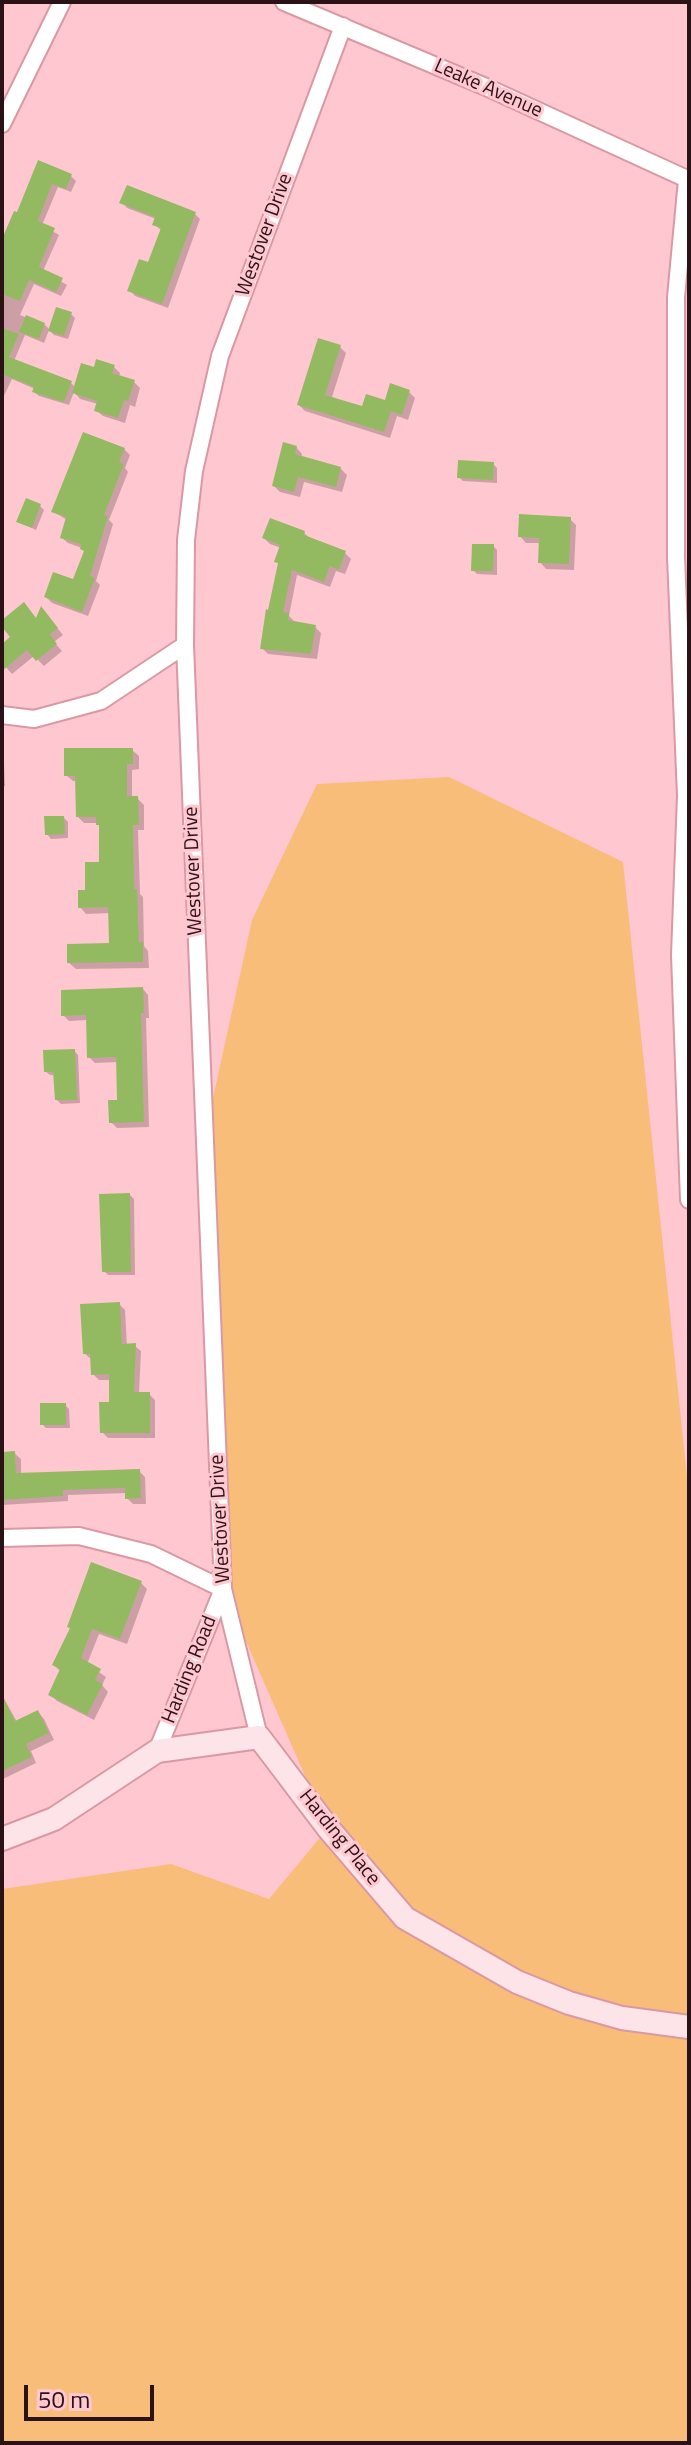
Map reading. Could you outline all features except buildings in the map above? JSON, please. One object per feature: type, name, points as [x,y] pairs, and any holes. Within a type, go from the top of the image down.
[{"type":"main road","points":[[2,1839],[54,1819],[157,1751],[259,1737]]},
{"type":"main road","name":"Harding Place","points":[[259,1737],[328,1828],[405,1918],[517,1982],[569,2003],[622,2018],[689,2027]]},
{"type":"street","points":[[2,124],[62,2]]},
{"type":"street","name":"Leake Avenue","points":[[284,2],[486,87],[688,180]]},
{"type":"street","name":"Westover Drive","points":[[259,1737],[223,1589],[185,645],[186,540],[194,471],[220,356],[343,26]]},
{"type":"street","points":[[688,180],[676,297],[676,557],[686,796],[680,955],[689,1200]]},
{"type":"street","points":[[2,715],[34,719],[101,701],[185,645]]},
{"type":"street","points":[[2,1538],[79,1536],[151,1554],[223,1589]]},
{"type":"street","name":"Harding Road","points":[[157,1751],[223,1589]]},
{"type":"shaded area","points":[[449,777],[623,862],[689,1496],[689,2443],[2,2443],[2,1889],[171,1864],[269,1899],[328,1828],[223,1589],[204,1139],[252,920],[317,784]]}]
